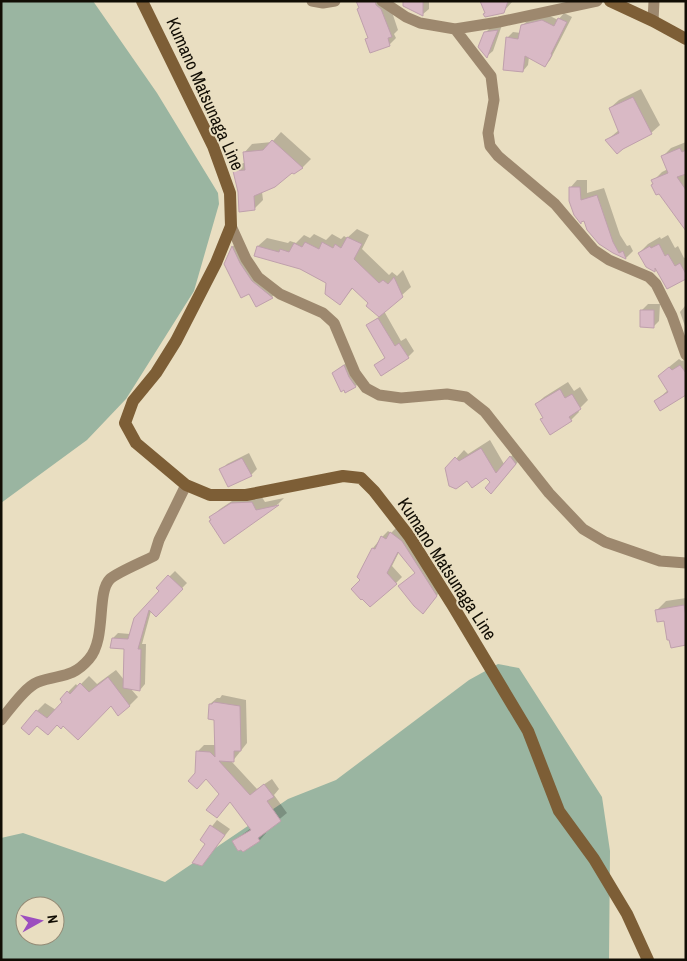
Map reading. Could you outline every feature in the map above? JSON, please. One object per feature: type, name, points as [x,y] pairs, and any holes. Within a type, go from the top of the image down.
[{"type":"main road","name":"Kumano Matsunaga Line","points":[[142,1],[213,146],[230,193],[231,226],[216,263],[176,341],[156,373],[133,401],[125,424],[136,443],[186,485],[210,495],[246,495],[343,476],[361,478],[374,491],[409,536],[528,731],[560,811],[594,859],[622,906],[648,960]]},
{"type":"main road","points":[[610,1],[686,39]]},
{"type":"street","points":[[312,1],[323,4],[335,1]]},
{"type":"street","points":[[382,1],[406,17],[420,22],[455,29],[499,22],[597,1]]},
{"type":"street","points":[[653,21],[654,1]]},
{"type":"street","points":[[455,29],[491,76],[494,100],[488,133],[490,146],[498,156],[555,204],[594,250],[609,260],[649,277],[656,284],[672,316],[686,355]]},
{"type":"street","points":[[231,226],[246,259],[258,277],[280,294],[323,313],[334,323],[355,373],[366,388],[379,395],[402,398],[447,394],[466,398],[485,412],[550,493],[583,529],[605,542],[660,561],[686,563]]},
{"type":"street","points":[[1,720],[27,690],[37,682],[70,675],[89,660],[97,647],[104,592],[110,580],[154,556],[159,540],[186,485]]},
{"type":"green space","points":[[1,1],[93,1],[157,93],[218,193],[219,204],[194,291],[126,399],[87,440],[1,503]]},
{"type":"green space","points":[[498,664],[519,668],[602,797],[610,851],[609,960],[1,960],[1,838],[23,833],[165,882],[288,799],[336,780],[469,680]]},
{"type":"building","points":[[356,1],[375,1],[376,5],[381,9],[392,37],[388,38],[390,46],[370,53],[365,39],[368,38],[357,9],[359,8]]},
{"type":"building","points":[[403,1],[423,1],[423,16],[403,6]]},
{"type":"building","points":[[480,1],[508,1],[504,13],[485,17]]},
{"type":"building","points":[[558,18],[567,22],[545,67],[525,56],[523,72],[503,70],[506,37],[518,39],[521,25],[542,20],[554,26]]},
{"type":"building","points":[[498,30],[487,58],[478,47],[484,32]]},
{"type":"building","points":[[633,97],[652,134],[617,154],[605,140],[619,133],[609,108]]},
{"type":"building","points":[[272,140],[303,168],[294,174],[292,173],[275,187],[254,196],[255,210],[239,212],[238,192],[233,171],[245,170],[243,152],[263,150]]},
{"type":"building","points":[[680,148],[682,152],[686,150],[686,174],[677,177],[686,190],[686,231],[659,194],[656,195],[651,185],[653,184],[651,180],[668,173],[661,156]]},
{"type":"building","points":[[569,187],[580,187],[581,200],[597,195],[613,242],[619,253],[623,251],[626,259],[599,244],[587,230],[584,221],[581,224],[574,215],[569,201]]},
{"type":"building","points":[[347,237],[362,244],[354,259],[379,283],[383,280],[388,284],[394,277],[403,297],[379,317],[366,306],[368,303],[352,288],[340,305],[325,294],[326,283],[300,269],[254,256],[257,246],[279,252],[280,249],[289,252],[294,243],[302,247],[305,242],[319,249],[322,242],[333,248],[335,244],[341,248]]},
{"type":"building","points":[[659,244],[665,256],[668,254],[675,266],[680,263],[686,274],[686,279],[667,289],[655,268],[655,272],[646,267],[638,253],[650,246],[651,248]]},
{"type":"building","points":[[232,246],[252,281],[273,298],[256,307],[249,294],[241,298],[224,264]]},
{"type":"building","points":[[640,310],[654,310],[654,328],[640,327]]},
{"type":"building","points":[[378,318],[395,346],[399,343],[409,358],[381,376],[374,365],[385,358],[366,325]]},
{"type":"building","points":[[344,365],[356,387],[345,393],[344,390],[341,392],[332,373]]},
{"type":"building","points":[[680,365],[686,373],[686,395],[660,411],[654,401],[668,392],[658,376],[669,367],[672,370]]},
{"type":"building","points":[[560,389],[565,398],[572,394],[581,409],[569,417],[572,421],[550,435],[540,419],[543,418],[535,404]]},
{"type":"building","points":[[481,448],[496,473],[510,456],[516,464],[491,494],[485,488],[490,482],[486,478],[472,488],[467,481],[456,489],[449,486],[445,468],[455,457],[459,461]]},
{"type":"building","points":[[242,458],[252,476],[228,487],[219,469]]},
{"type":"building","points":[[252,502],[256,510],[279,505],[224,544],[209,521],[211,520],[209,517],[231,503]]},
{"type":"building","points":[[390,532],[402,541],[437,596],[423,614],[398,586],[415,573],[398,552],[387,573],[397,584],[370,607],[351,589],[360,580],[357,577],[372,548],[375,549],[381,536],[386,539]]},
{"type":"building","points":[[168,575],[183,589],[156,617],[149,610],[138,649],[141,649],[140,691],[123,688],[124,649],[110,648],[112,638],[128,639],[134,618],[159,591],[156,588]]},
{"type":"building","points":[[684,605],[686,645],[671,648],[669,640],[667,640],[664,621],[657,622],[655,610]]},
{"type":"building","points":[[108,677],[130,706],[118,716],[111,706],[78,740],[63,726],[61,729],[57,725],[48,735],[37,726],[29,735],[21,728],[36,710],[47,718],[62,702],[60,699],[67,691],[70,694],[80,683],[89,692]]},
{"type":"building","points":[[214,702],[240,706],[241,751],[234,751],[234,762],[219,761],[250,795],[264,784],[274,797],[267,801],[281,821],[258,838],[260,841],[243,852],[241,850],[238,851],[232,841],[251,830],[230,802],[217,818],[206,810],[219,794],[206,779],[197,789],[188,781],[195,773],[196,751],[210,752],[215,757],[214,720],[208,719],[209,704]]},
{"type":"building","points":[[210,825],[225,835],[202,866],[192,863],[205,844],[200,840]]}]
